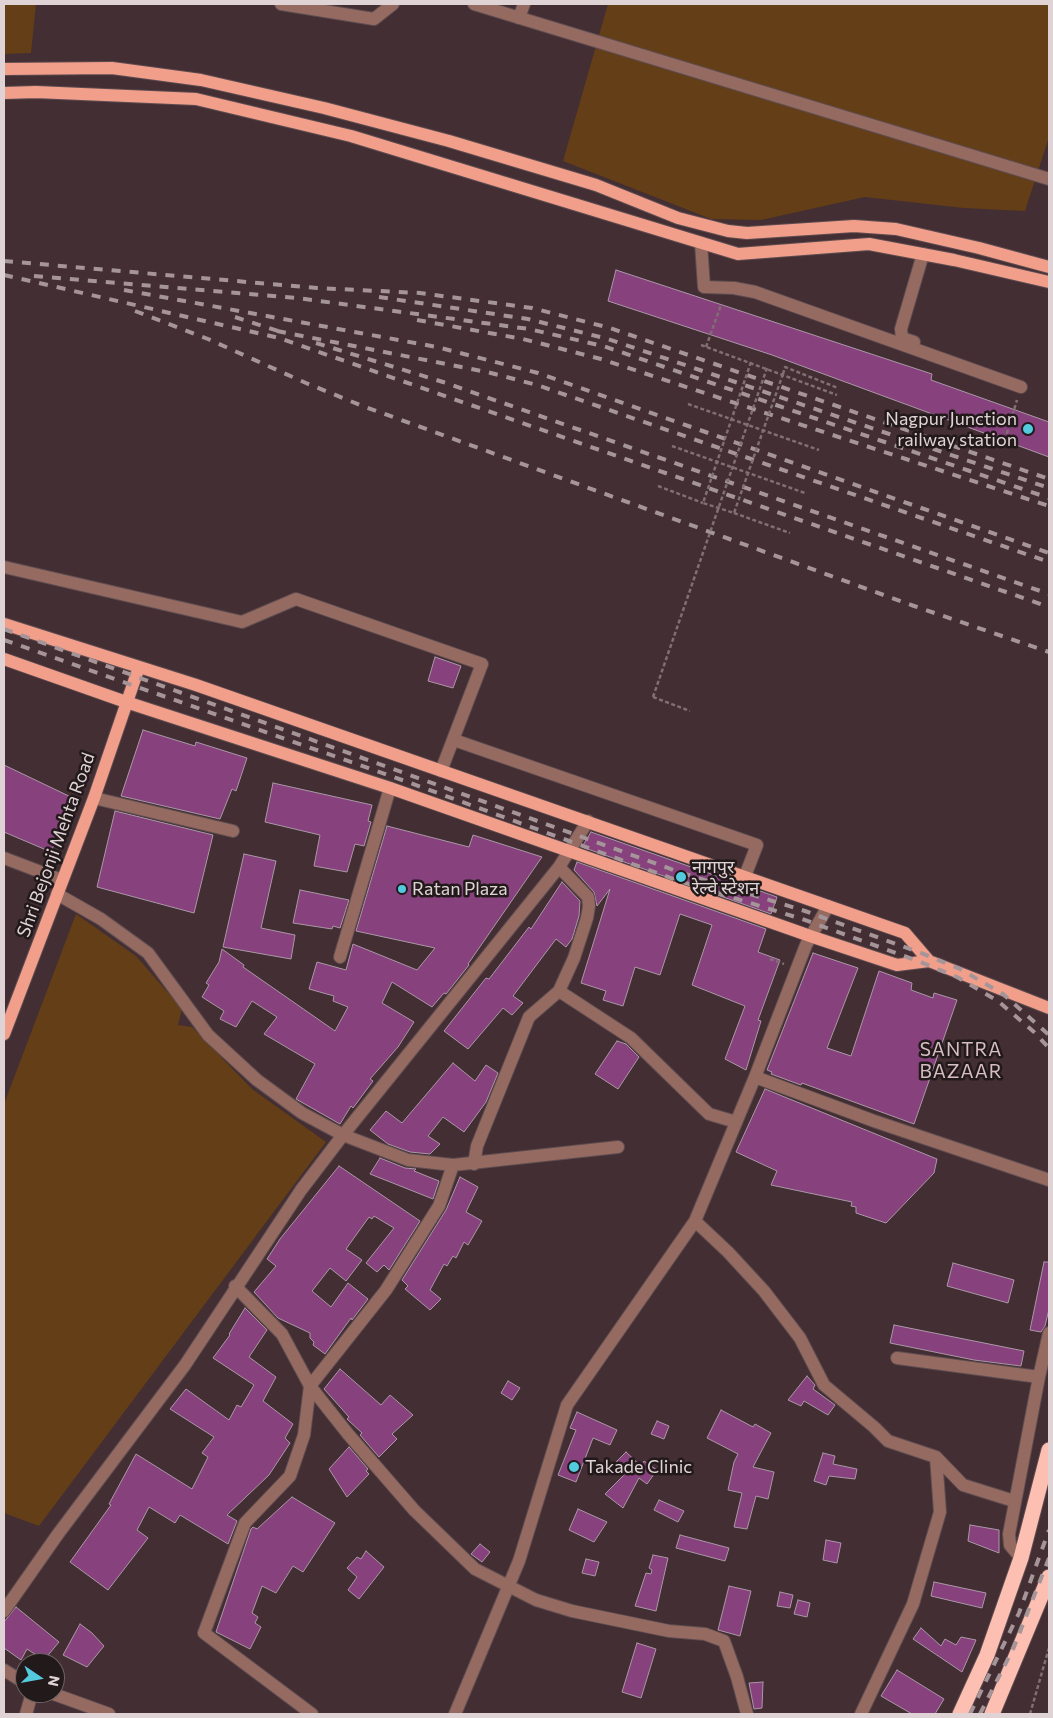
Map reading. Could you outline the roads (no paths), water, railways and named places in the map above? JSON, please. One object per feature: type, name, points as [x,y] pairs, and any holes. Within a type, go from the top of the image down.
[{"type":"highway","points":[[960,1714],[987,1655],[1021,1558],[1029,1534],[1049,1450]]},
{"type":"highway","points":[[992,1714],[1049,1577]]},
{"type":"main road","points":[[4,69],[112,68],[201,80],[324,108],[449,141],[596,185],[678,218],[728,231],[747,233],[854,226],[896,228],[979,248],[1049,268]]},
{"type":"main road","points":[[4,93],[36,92],[196,99],[351,136],[738,254],[869,244],[1049,282]]},
{"type":"main road","points":[[4,624],[139,667],[588,821],[906,933],[929,961]]},
{"type":"main road","points":[[4,659],[126,702],[390,788],[812,937],[897,965],[929,961],[1049,1008]]},
{"type":"main road","name":"Shri Bejonji Mehta Road","points":[[4,1034],[94,798],[139,667]]},
{"type":"street","points":[[280,4],[374,19],[393,4]]},
{"type":"street","points":[[474,4],[1049,179]]},
{"type":"street","points":[[519,18],[524,4]]},
{"type":"street","points":[[702,243],[704,287],[734,288],[756,292],[1021,387]]},
{"type":"street","points":[[923,254],[900,334],[902,338],[934,349],[931,354]]},
{"type":"street","points":[[4,567],[242,622],[296,599],[482,664],[441,771]]},
{"type":"street","points":[[454,740],[757,845],[745,876]]},
{"type":"street","points":[[340,956],[390,788]]},
{"type":"street","points":[[94,798],[233,831]]},
{"type":"street","points":[[4,1611],[58,1534],[185,1364],[235,1286],[301,1190],[343,1135],[559,867],[588,821]]},
{"type":"street","points":[[4,858],[62,880]]},
{"type":"street","points":[[474,1164],[477,1146],[529,1017],[559,991],[574,958],[588,918],[588,897],[559,867]]},
{"type":"street","points":[[56,894],[101,919],[148,952],[215,1041],[257,1080],[302,1113],[343,1135],[408,1160],[453,1165],[618,1147]]},
{"type":"street","points":[[455,1714],[519,1561],[566,1405],[695,1221],[755,1077],[806,945],[828,906]]},
{"type":"street","points":[[559,991],[631,1038],[709,1114],[736,1122]]},
{"type":"street","points":[[755,1077],[874,1121],[1049,1180]]},
{"type":"street","points":[[312,1714],[204,1633],[245,1523],[290,1476],[304,1435],[310,1386],[386,1290],[439,1206],[453,1165]]},
{"type":"street","points":[[695,1221],[728,1252],[764,1292],[800,1338],[824,1385],[888,1441],[936,1457],[963,1485],[1014,1501]]},
{"type":"street","points":[[235,1286],[282,1334],[310,1386],[414,1510],[475,1569],[507,1587],[536,1600],[572,1611],[669,1631],[705,1634],[724,1641],[737,1677],[747,1714]]},
{"type":"street","points":[[1021,1558],[1010,1545],[1009,1534],[1038,1377],[1049,1333]]},
{"type":"street","points":[[897,1358],[1038,1377]]},
{"type":"street","points":[[861,1714],[913,1604],[940,1512],[936,1457]]},
{"type":"street","points":[[4,1670],[15,1677]]},
{"type":"street","points":[[65,1698],[109,1714]]},
{"type":"railway","points":[[4,261],[317,288],[420,293],[532,308],[610,328],[1049,479]]},
{"type":"railway","points":[[4,275],[279,338],[1049,607]]},
{"type":"railway","points":[[34,276],[297,298],[529,329],[603,346],[1049,498]]},
{"type":"railway","points":[[124,290],[437,347],[538,373],[1049,553]]},
{"type":"railway","points":[[379,297],[528,319],[608,339],[1049,488]]},
{"type":"railway","points":[[135,311],[208,339],[360,405],[914,606],[1049,652]]},
{"type":"railway","points":[[235,317],[278,331]]},
{"type":"railway","points":[[417,320],[523,339],[601,359],[1049,506]]},
{"type":"railway","points":[[277,331],[487,372],[537,385],[1049,562]]},
{"type":"railway","points":[[316,343],[443,382],[1049,594]]},
{"type":"railway","points":[[4,629],[682,873],[805,911],[921,953],[960,969],[1003,994],[1049,1035]]},
{"type":"railway","points":[[4,640],[402,780],[679,881],[802,919],[918,961],[957,977],[998,1001],[1034,1032],[1049,1048]]},
{"type":"railway","points":[[970,1714],[1019,1613],[1049,1530]]},
{"type":"railway","points":[[980,1714],[1014,1647],[1049,1558]]},
{"type":"place","name":"Nagpur Junction railway station","points":[[1028,429]]},
{"type":"place","name":"नागपुर रेल्वे स्टेशन","points":[[681,877]]},
{"type":"place","name":"Ratan Plaza","points":[[402,889]]},
{"type":"place","name":"Takade Clinic","points":[[574,1467]]},
{"type":"district","name":"SANTRA BAZAAR","points":[[961,1061]]}]
